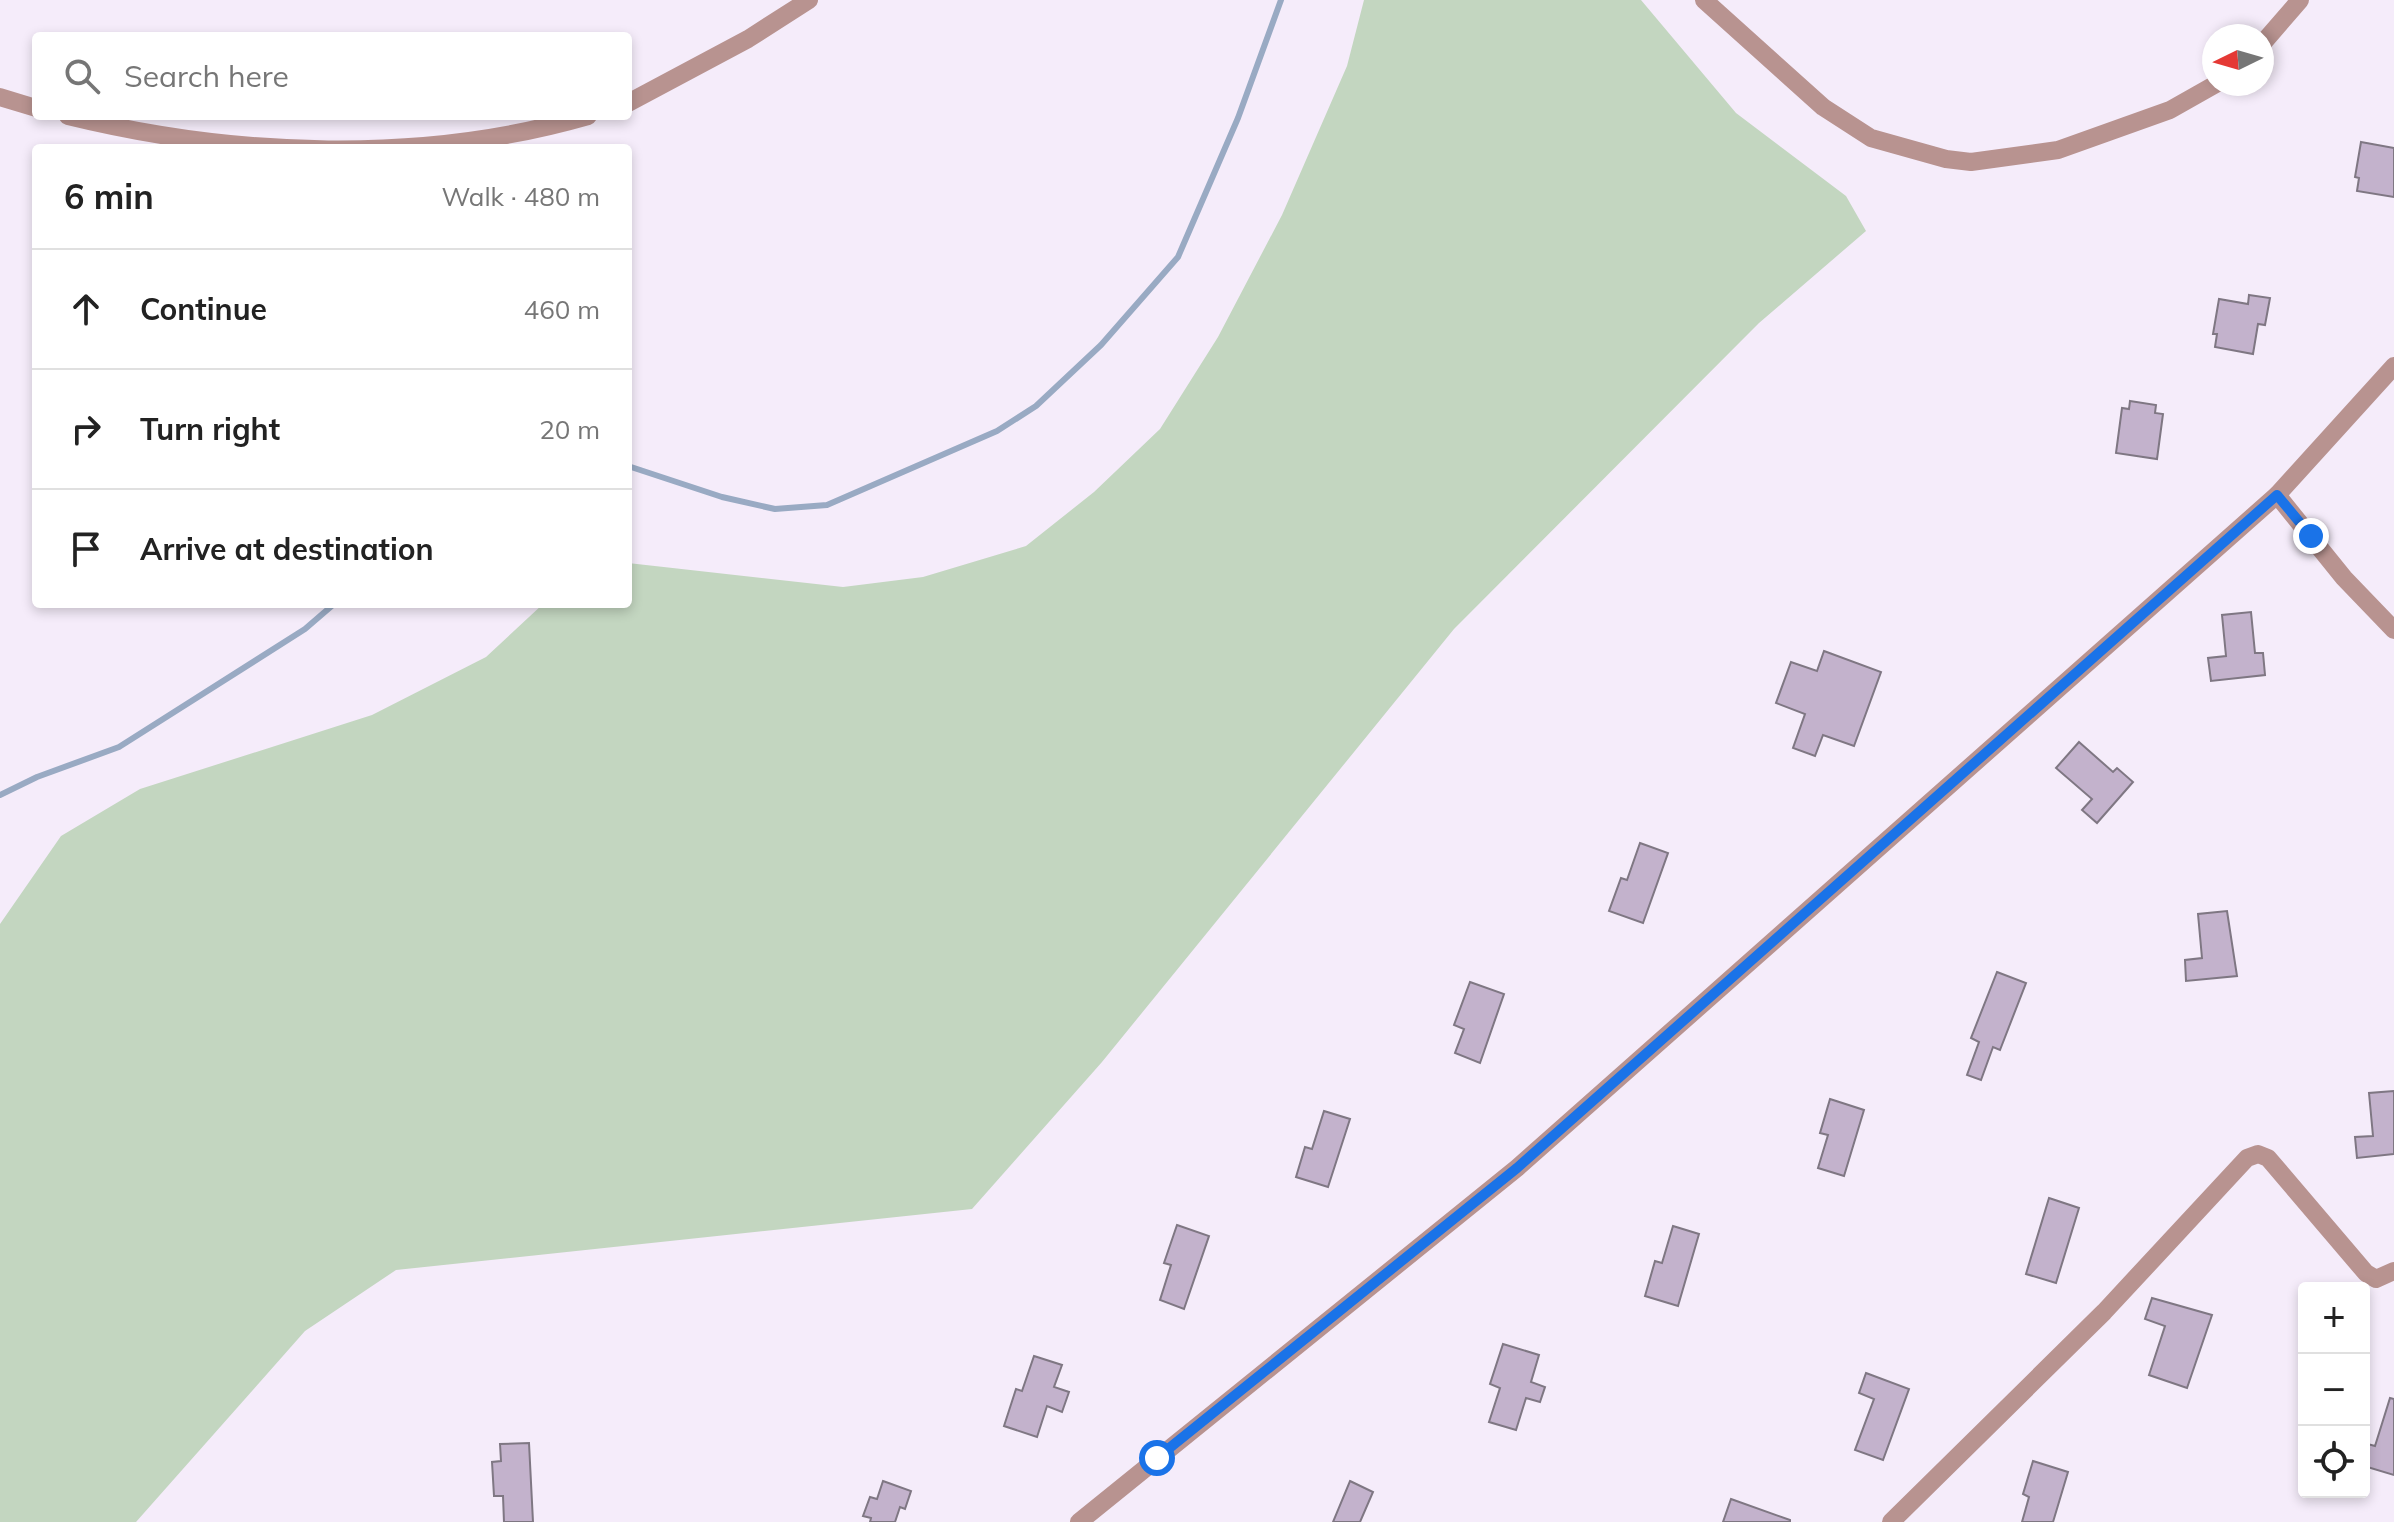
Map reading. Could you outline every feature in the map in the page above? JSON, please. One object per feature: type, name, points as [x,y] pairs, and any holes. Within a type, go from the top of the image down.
[{"type":"street","points":[[632,101],[748,39],[809,0]]},
{"type":"street","points":[[1704,0],[1767,60],[1823,107],[1859,131],[1871,138],[1946,159],[1971,162],[2058,150],[2170,110],[2202,92]]},
{"type":"street","points":[[2274,30],[2300,0]]},
{"type":"street","points":[[0,97],[32,107]]},
{"type":"street","points":[[89,120],[204,142],[265,144]]},
{"type":"street","points":[[444,144],[500,137],[571,120]]},
{"type":"street","points":[[1079,1522],[1517,1168],[2277,495],[2394,366]]},
{"type":"street","points":[[2277,495],[2344,578],[2394,630]]},
{"type":"street","points":[[1891,1522],[2104,1312],[2247,1158],[2258,1154],[2268,1158],[2366,1273],[2376,1279],[2394,1271]]},
{"type":"green space","points":[[1364,0],[1641,0],[1736,113],[1846,196],[1866,231],[1759,323],[1454,629],[1102,1062],[972,1209],[396,1270],[305,1331],[136,1522],[0,1522],[0,924],[61,836],[140,789],[372,715],[486,657],[539,608],[632,608],[632,563],[843,587],[923,577],[1026,546],[1094,492],[1160,429],[1218,337],[1282,215],[1347,66]]},
{"type":"building","points":[[2361,142],[2394,148],[2394,197],[2357,191],[2359,178],[2355,177]]},
{"type":"building","points":[[2249,295],[2270,298],[2265,325],[2258,324],[2253,354],[2215,347],[2217,334],[2213,334],[2219,299],[2248,304]]},
{"type":"building","points":[[2130,401],[2156,405],[2155,413],[2163,414],[2157,459],[2116,453],[2122,408],[2129,409]]},
{"type":"building","points":[[2251,612],[2255,653],[2263,653],[2265,675],[2211,681],[2208,658],[2226,656],[2222,615]]},
{"type":"building","points":[[1824,651],[1881,672],[1854,746],[1823,735],[1815,756],[1793,748],[1805,714],[1776,703],[1791,662],[1817,671]]},
{"type":"building","points":[[2079,742],[2113,772],[2117,768],[2133,782],[2097,823],[2082,810],[2092,799],[2056,768]]},
{"type":"building","points":[[1640,843],[1668,853],[1643,923],[1609,911],[1621,878],[1627,880]]},
{"type":"building","points":[[2227,911],[2237,976],[2186,981],[2185,960],[2202,958],[2198,914]]},
{"type":"building","points":[[1997,972],[2026,983],[2000,1050],[1993,1047],[1981,1080],[1967,1075],[1979,1042],[1971,1038]]},
{"type":"building","points":[[1470,982],[1504,994],[1480,1063],[1455,1053],[1464,1029],[1454,1025]]},
{"type":"building","points":[[2394,1091],[2394,1154],[2357,1158],[2355,1137],[2373,1136],[2369,1093]]},
{"type":"building","points":[[1830,1099],[1864,1110],[1844,1176],[1818,1168],[1828,1135],[1820,1133]]},
{"type":"building","points":[[1324,1111],[1350,1119],[1328,1187],[1296,1177],[1305,1147],[1312,1149]]},
{"type":"building","points":[[2049,1198],[2079,1208],[2056,1283],[2026,1274]]},
{"type":"building","points":[[1177,1225],[1209,1236],[1184,1309],[1160,1300],[1171,1265],[1164,1263]]},
{"type":"building","points":[[1673,1226],[1699,1234],[1678,1306],[1645,1296],[1655,1261],[1662,1263]]},
{"type":"building","points":[[2152,1298],[2212,1315],[2187,1388],[2149,1375],[2165,1326],[2145,1319]]},
{"type":"building","points":[[1503,1344],[1539,1355],[1531,1382],[1545,1387],[1540,1402],[1526,1398],[1516,1430],[1489,1422],[1500,1388],[1490,1384]]},
{"type":"building","points":[[1034,1356],[1062,1365],[1054,1387],[1069,1392],[1062,1412],[1047,1406],[1037,1437],[1004,1426],[1016,1389],[1022,1391]]},
{"type":"building","points":[[1866,1373],[1909,1389],[1883,1460],[1855,1450],[1874,1399],[1859,1393]]},
{"type":"building","points":[[2390,1398],[2394,1399],[2394,1475],[2370,1468],[2370,1445],[2375,1446]]},
{"type":"building","points":[[529,1443],[533,1522],[504,1522],[503,1496],[494,1496],[492,1462],[501,1461],[500,1444]]},
{"type":"building","points":[[2033,1461],[2068,1472],[2053,1522],[2022,1522],[2029,1497],[2023,1494]]},
{"type":"building","points":[[883,1481],[911,1491],[905,1509],[900,1507],[895,1522],[870,1522],[871,1518],[863,1516],[870,1497],[877,1499]]},
{"type":"building","points":[[1350,1481],[1373,1492],[1360,1522],[1333,1522]]},
{"type":"building","points":[[1731,1499],[1790,1520],[1790,1522],[1723,1522]]},
{"type":"waterway","points":[[632,467],[722,497],[775,509],[827,505],[997,431],[1036,406],[1101,345],[1178,257],[1238,118],[1281,0]]},
{"type":"waterway","points":[[0,795],[37,777],[119,747],[305,629],[329,608]]},
{"type":"route","points":[[1157,1458],[1517,1168],[2277,495],[2311,536]]}]
